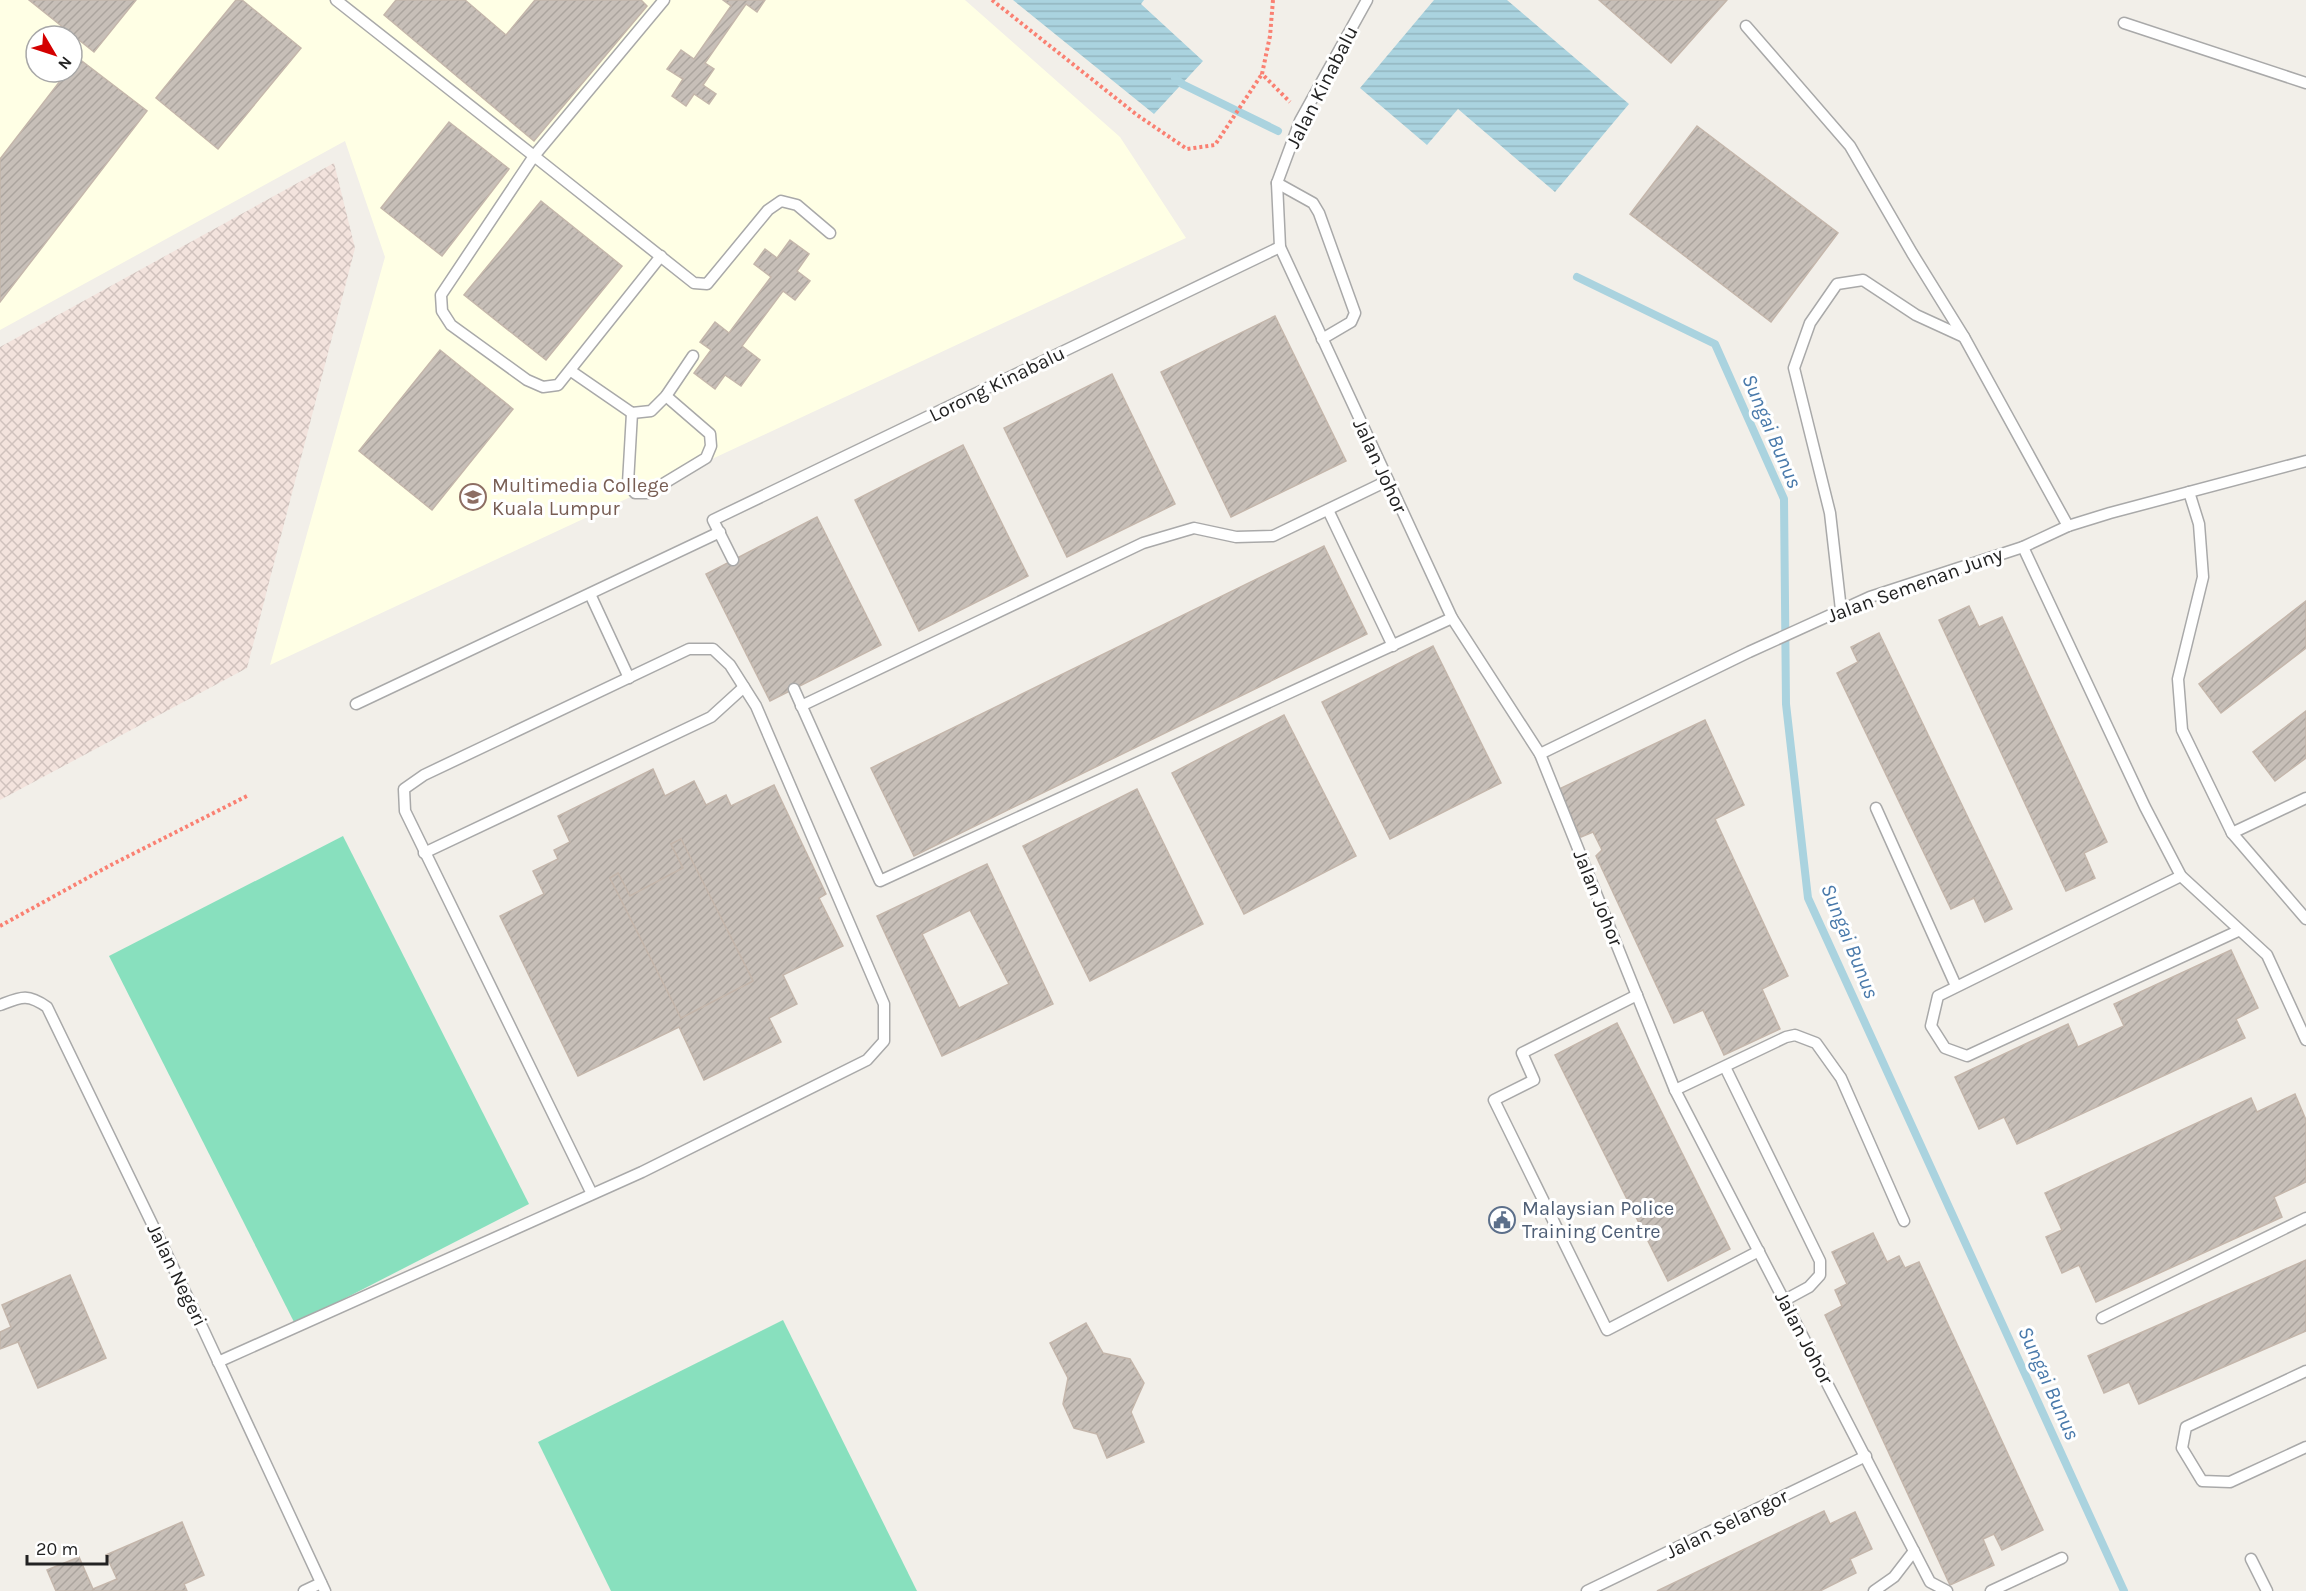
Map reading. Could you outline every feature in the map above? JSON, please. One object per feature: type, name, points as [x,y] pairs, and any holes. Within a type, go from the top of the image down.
[{"type":"lane","points":[[336,0],[694,283],[707,284],[768,210],[781,201],[797,205],[830,233]]},
{"type":"lane","points":[[661,256],[558,385],[543,387],[527,380],[451,325],[442,311],[441,295],[534,156],[664,0]]},
{"type":"lane","name":"Jalan Kinabalu","points":[[1280,247],[1277,183],[1305,113],[1367,0]]},
{"type":"lane","points":[[2124,23],[2306,83]]},
{"type":"lane","points":[[1746,26],[1850,146],[1912,254],[1964,337],[2068,526]]},
{"type":"lane","points":[[1277,183],[1313,203],[1355,313],[1351,322],[1322,339]]},
{"type":"lane","name":"Jalan Johor","points":[[1280,247],[1452,618],[1540,754],[1675,1090],[1930,1582],[1947,1591]]},
{"type":"lane","name":"Lorong Kinabalu","points":[[720,532],[713,520],[1280,247]]},
{"type":"lane","points":[[1841,610],[1830,513],[1794,368],[1810,323],[1837,285],[1863,280],[1916,315],[1964,337]]},
{"type":"lane","points":[[571,371],[632,413],[651,411],[666,396],[693,356]]},
{"type":"lane","points":[[632,413],[628,483],[635,493],[648,493],[706,458],[711,446],[710,434],[666,396]]},
{"type":"lane","name":"Jalan Semenan Juny","points":[[1540,754],[1749,652],[1870,597],[2023,547],[2068,526],[2306,461]]},
{"type":"lane","points":[[801,706],[1143,543],[1194,528],[1236,537],[1273,536],[1387,481]]},
{"type":"lane","points":[[2189,492],[2199,524],[2203,577],[2178,679],[2182,730],[2232,833],[2306,919]]},
{"type":"lane","points":[[1328,510],[1393,646]]},
{"type":"lane","points":[[356,704],[720,532],[733,560]]},
{"type":"lane","points":[[2023,547],[2145,807],[2181,876],[2266,955],[2306,1041]]},
{"type":"lane","points":[[590,594],[629,678]]},
{"type":"lane","points":[[794,689],[880,881],[1452,618]]},
{"type":"lane","points":[[219,1362],[642,1172],[867,1060],[884,1041],[884,1005],[756,706],[729,665],[713,650],[689,649],[424,775],[404,789],[405,811],[424,853],[592,1194]]},
{"type":"lane","points":[[424,853],[711,717],[744,687]]},
{"type":"lane","points":[[2232,833],[2306,798]]},
{"type":"lane","points":[[1876,808],[1956,986]]},
{"type":"lane","points":[[2181,876],[1938,996],[1931,1026],[1945,1048],[1967,1056],[2238,931]]},
{"type":"lane","points":[[1636,995],[1522,1053],[1534,1080],[1494,1100],[1607,1330],[1759,1251]]},
{"type":"lane","name":"Jalan Negeri","points":[[0,1005],[20,997],[33,997],[47,1007],[219,1362],[323,1587]]},
{"type":"lane","points":[[1675,1090],[1786,1037],[1795,1035],[1815,1043],[1841,1078],[1904,1221]]},
{"type":"lane","points":[[1725,1067],[1820,1261],[1820,1275],[1809,1287],[1785,1300]]},
{"type":"lane","points":[[2102,1318],[2306,1218]]},
{"type":"lane","points":[[2306,1371],[2186,1427],[2182,1448],[2202,1481],[2230,1482],[2306,1447]]},
{"type":"lane","name":"Jalan Selangor","points":[[1587,1591],[1866,1456]]},
{"type":"lane","points":[[1874,1591],[1894,1577],[1914,1551]]},
{"type":"lane","points":[[1991,1591],[2062,1558]]},
{"type":"lane","points":[[2251,1559],[2267,1591]]},
{"type":"lane","points":[[304,1591],[323,1587]]},
{"type":"path","points":[[992,0],[1137,115],[1187,148],[1215,145],[1262,74],[1270,36],[1273,0]]},
{"type":"path","points":[[1262,74],[1285,98],[1305,113]]},
{"type":"path","points":[[0,927],[109,866],[247,796]]},
{"type":"shaded area","name":"Multimedia College Kuala Lumpur","points":[[0,0],[965,0],[1120,137],[1186,238],[270,665],[385,257],[345,141],[0,330]]},
{"type":"shaded area","points":[[334,163],[355,248],[247,668],[0,800],[0,347]]},
{"type":"green space","points":[[343,836],[529,1204],[295,1324],[109,956]]},
{"type":"green space","points":[[783,1320],[917,1591],[611,1591],[538,1442]]},
{"type":"water","points":[[1013,0],[1144,0],[1141,4],[1203,61],[1154,114]]},
{"type":"water","points":[[1434,0],[1507,0],[1629,104],[1555,192],[1458,109],[1427,145],[1360,88]]},
{"type":"building","points":[[29,0],[136,0],[94,52],[84,44],[84,24],[59,24]]},
{"type":"building","points":[[236,0],[242,0],[301,48],[218,149],[156,98]]},
{"type":"building","points":[[396,0],[465,0],[506,35],[535,0],[641,0],[647,6],[534,141],[384,15]]},
{"type":"building","points":[[723,0],[765,0],[757,12],[746,4],[705,63],[714,69],[703,85],[716,94],[709,104],[694,94],[686,106],[672,96],[683,79],[667,69],[681,50],[694,59],[731,6]]},
{"type":"building","points":[[1599,0],[1727,0],[1671,63]]},
{"type":"building","points":[[84,63],[147,111],[0,302],[0,159],[58,84],[84,84]]},
{"type":"building","points":[[449,122],[509,169],[442,256],[381,208]]},
{"type":"building","points":[[1697,126],[1838,233],[1771,322],[1630,214]]},
{"type":"building","points":[[541,201],[622,266],[546,360],[464,295]]},
{"type":"building","points":[[790,240],[809,254],[797,271],[810,281],[795,300],[783,291],[742,346],[760,360],[741,386],[725,375],[715,389],[694,373],[711,350],[700,342],[715,322],[729,333],[771,277],[754,264],[765,249],[777,258]]},
{"type":"building","points":[[1275,316],[1346,461],[1231,517],[1161,372]]},
{"type":"building","points":[[440,350],[513,409],[432,510],[359,451]]},
{"type":"building","points":[[1112,374],[1175,504],[1067,557],[1004,428]]},
{"type":"building","points":[[963,445],[1028,576],[919,631],[855,500]]},
{"type":"building","points":[[817,517],[881,645],[770,701],[706,574]]},
{"type":"building","points":[[1324,546],[1367,634],[914,856],[871,768]]},
{"type":"building","points":[[2306,601],[2306,648],[2221,713],[2199,684]]},
{"type":"building","points":[[1969,606],[1979,627],[2002,617],[2107,842],[2084,853],[2095,878],[2066,891],[1939,620]]},
{"type":"building","points":[[1879,633],[2012,909],[1985,922],[1974,898],[1951,909],[1837,673],[1858,662],[1851,647]]},
{"type":"building","points":[[1433,646],[1501,783],[1390,839],[1322,702]]},
{"type":"building","points":[[2306,711],[2306,758],[2275,781],[2253,752]]},
{"type":"building","points":[[1284,715],[1356,856],[1244,914],[1172,773]]},
{"type":"building","points":[[1705,720],[1744,805],[1715,819],[1788,976],[1762,989],[1780,1029],[1724,1055],[1703,1010],[1674,1023],[1596,856],[1602,850],[1593,832],[1581,837],[1559,789]]},
{"type":"building","points":[[653,769],[665,796],[694,781],[706,805],[726,795],[731,806],[774,785],[826,894],[819,898],[843,946],[783,975],[797,1004],[769,1018],[781,1042],[704,1080],[679,1027],[578,1076],[500,916],[544,894],[533,871],[558,859],[554,850],[570,842],[558,816]],"holes":[[[681,839],[753,981],[681,1018],[610,878],[618,873],[630,896],[683,868],[671,844]]]},
{"type":"building","points":[[1137,789],[1203,924],[1090,981],[1023,846]]},
{"type":"building","points":[[681,839],[753,981],[681,1018],[610,878],[618,873],[630,896],[683,868],[671,844]]},
{"type":"building","points":[[987,864],[1053,1004],[942,1056],[877,916]],"holes":[[[970,910],[1009,984],[959,1008],[922,934]]]},
{"type":"building","points":[[2231,950],[2258,1008],[2236,1019],[2245,1038],[2017,1144],[2004,1117],[1979,1129],[1955,1077],[2068,1024],[2078,1047],[2124,1026],[2114,1004]]},
{"type":"building","points":[[1617,1023],[1730,1249],[1668,1281],[1555,1055]]},
{"type":"building","points":[[2295,1094],[2306,1120],[2306,1182],[2274,1197],[2282,1217],[2096,1302],[2079,1265],[2062,1273],[2046,1237],[2062,1230],[2045,1193],[2251,1098],[2257,1112]]},
{"type":"building","points":[[1873,1233],[1887,1262],[1899,1256],[1905,1268],[1919,1262],[2043,1530],[2002,1550],[1994,1534],[1983,1539],[1994,1565],[1950,1585],[1825,1315],[1842,1306],[1835,1290],[1847,1284],[1832,1252]]},
{"type":"building","points":[[2306,1260],[2306,1331],[2139,1404],[2129,1382],[2104,1393],[2088,1356]]},
{"type":"building","points":[[70,1275],[106,1358],[38,1388],[18,1342],[0,1349],[0,1332],[11,1327],[2,1305]]},
{"type":"building","points":[[1086,1323],[1103,1353],[1130,1359],[1144,1383],[1131,1412],[1144,1442],[1107,1458],[1097,1434],[1074,1428],[1063,1404],[1068,1378],[1050,1343]]},
{"type":"building","points":[[1824,1511],[1830,1524],[1855,1512],[1872,1549],[1850,1559],[1856,1573],[1820,1591],[1657,1591]]},
{"type":"building","points":[[182,1522],[204,1575],[184,1584],[187,1591],[56,1591],[47,1570],[79,1557],[93,1589],[117,1579],[106,1555]]},
{"type":"waterway","points":[[1175,78],[1182,84],[1278,131]]},
{"type":"waterway","name":"Sungai Bunus","points":[[1577,277],[1715,344],[1784,499],[1786,704],[1808,898],[2124,1591]]},
{"type":"place","name":"Multimedia College Kuala Lumpur","points":[[473,497]]},
{"type":"place","name":"Malaysian Police Training Centre","points":[[1502,1220]]}]
